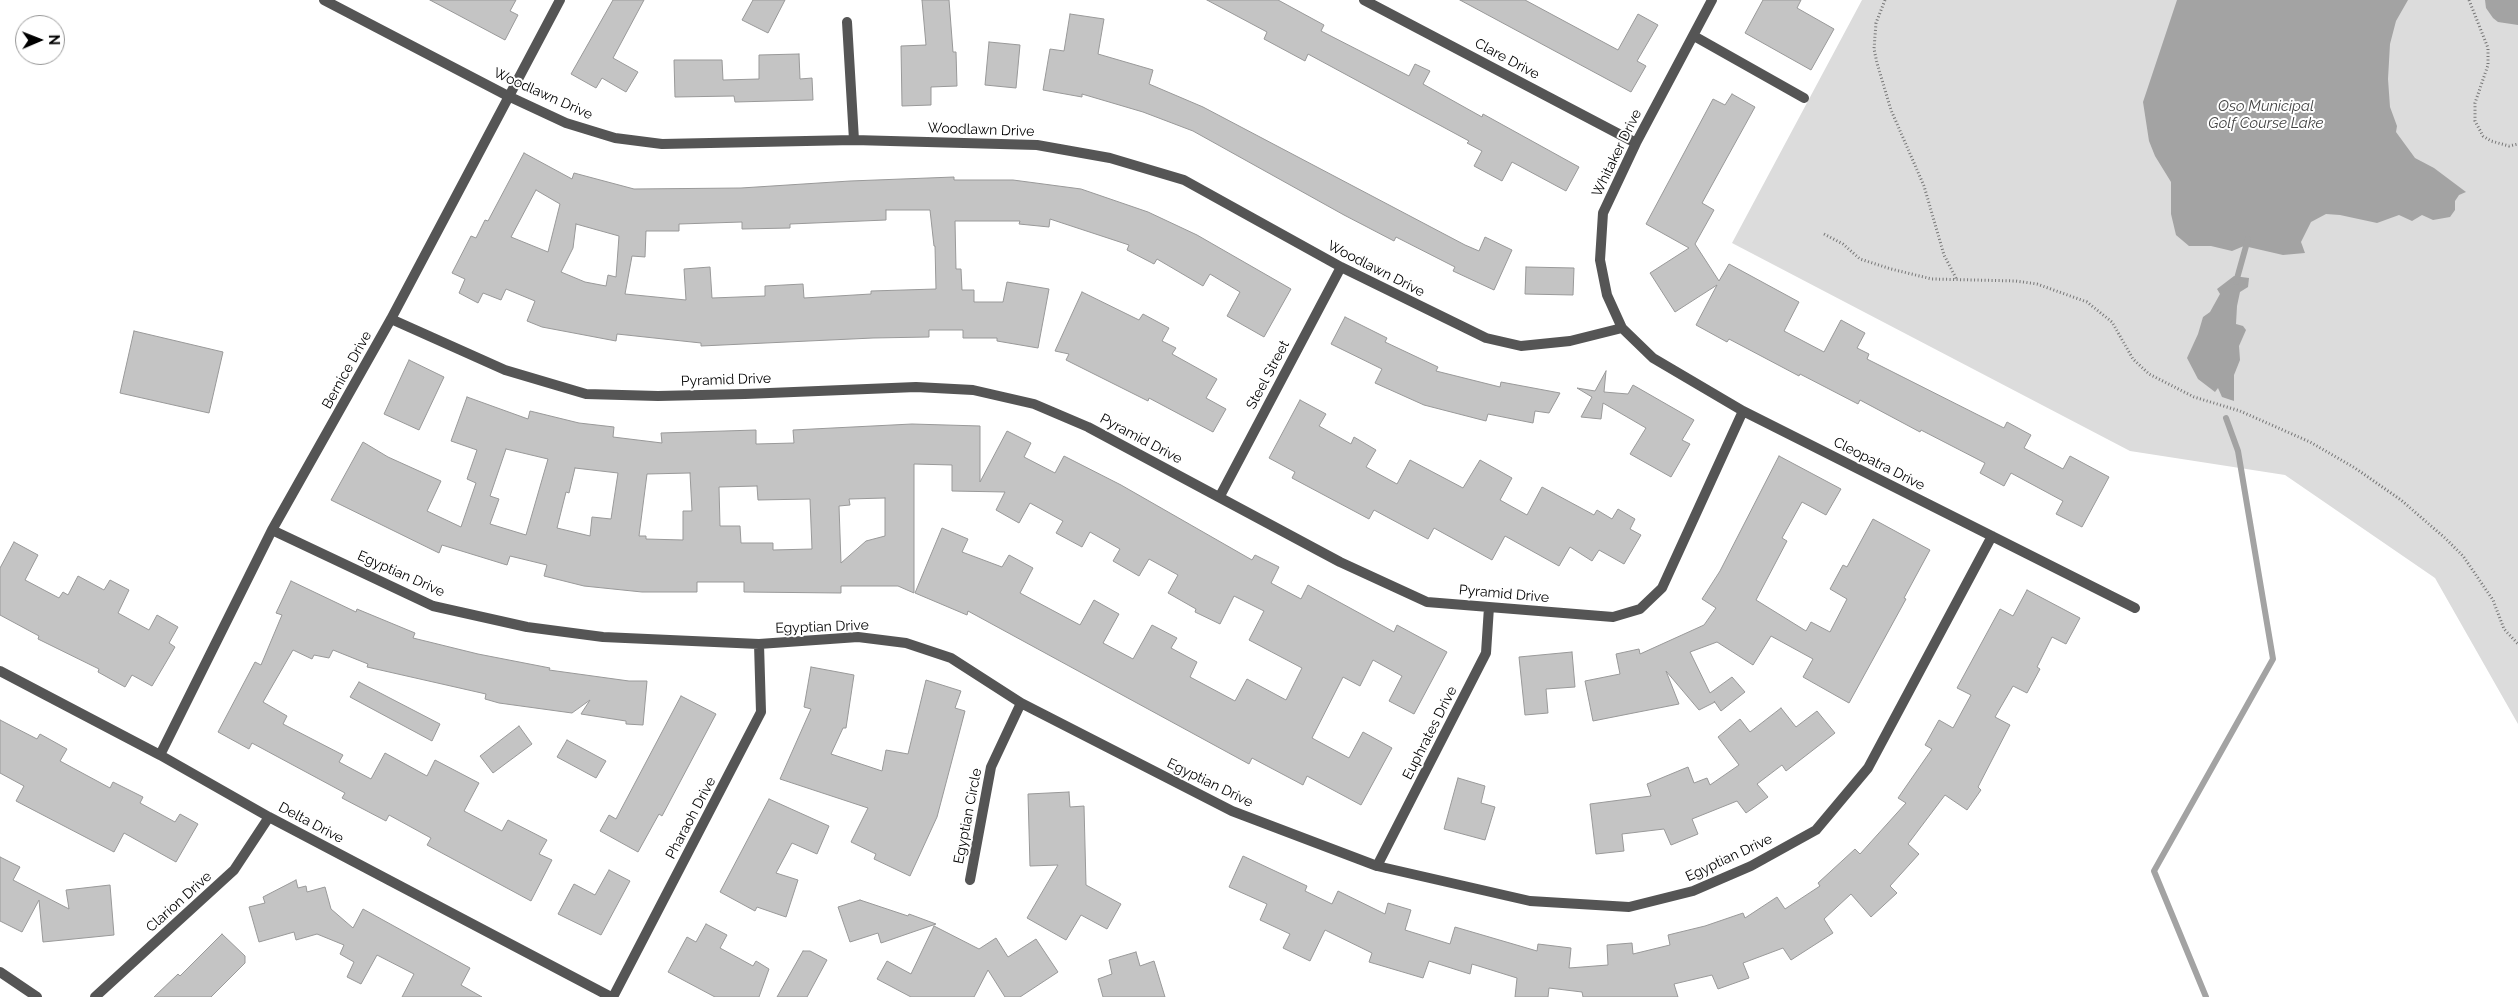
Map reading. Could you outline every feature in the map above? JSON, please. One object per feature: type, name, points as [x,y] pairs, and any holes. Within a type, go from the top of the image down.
[{"type":"street","name":"Woodlawn Drive","points":[[324,0],[508,96],[566,123],[615,138],[662,144],[854,140],[1037,144],[1110,158],[1184,180],[1341,267],[1486,338],[1521,346],[1570,342],[1622,328]]},
{"type":"street","name":"Bernice Drive","points":[[160,755],[272,530],[391,319],[560,0]]},
{"type":"street","name":"Clare Drive","points":[[1364,0],[1636,143]]},
{"type":"street","name":"Whitaker Drive","points":[[1622,328],[1607,295],[1600,260],[1603,213],[1636,143],[1712,0]]},
{"type":"street","points":[[847,22],[854,140]]},
{"type":"street","points":[[1694,36],[1804,98]]},
{"type":"street","name":"Steel Street","points":[[1220,496],[1341,267]]},
{"type":"street","name":"Pyramid Drive","points":[[391,319],[505,370],[586,394],[658,396],[916,387],[973,390],[1034,404],[1079,423],[1220,496],[1340,562],[1427,602],[1613,617],[1640,609],[1662,588],[1743,411]]},
{"type":"street","name":"Cleopatra Drive","points":[[1622,328],[1653,358],[1743,411],[2135,608]]},
{"type":"street","name":"Egyptian Drive","points":[[272,530],[433,606],[527,627],[603,637],[759,644],[858,637],[906,642],[951,658],[1021,703],[1232,811],[1377,866],[1530,901],[1630,907],[1693,891],[1751,866],[1816,830],[1868,768],[1992,536]]},
{"type":"street","name":"Euphrates Drive","points":[[1377,866],[1486,653],[1489,607]]},
{"type":"street","name":"Pharaoh Drive","points":[[612,997],[761,712],[759,644]]},
{"type":"street","name":"Delta Drive","points":[[0,671],[160,755],[270,817],[612,997]]},
{"type":"street","name":"Egyptian Circle","points":[[970,880],[991,767],[1021,703]]},
{"type":"street","name":"Clarion Drive","points":[[95,997],[234,870],[270,817]]},
{"type":"street","points":[[0,972],[37,997]]},
{"type":"path","points":[[1885,0],[1876,23],[1874,50],[1877,62],[1891,110],[1924,186],[1944,255],[1957,280]]},
{"type":"path","points":[[2469,0],[2488,48],[2488,65],[2476,103],[2476,121],[2483,136],[2491,141],[2499,144],[2518,144]]},
{"type":"path","points":[[1824,234],[1843,244],[1860,259],[1914,275],[1957,280],[2016,281],[2036,284],[2087,302],[2112,322],[2133,359],[2149,374],[2194,397],[2240,412],[2289,432],[2355,468],[2401,500],[2463,556],[2493,600],[2504,629],[2518,644]]},
{"type":"shaded area","points":[[1862,0],[2518,0],[2518,724],[2435,578],[2285,475],[2130,451],[1732,243]]},
{"type":"water","name":"Oso Municipal Golf Course Lake","points":[[2177,0],[2408,0],[2396,21],[2390,44],[2388,79],[2390,107],[2397,126],[2396,132],[2415,158],[2434,168],[2466,192],[2459,195],[2455,201],[2455,210],[2450,217],[2433,220],[2422,215],[2412,221],[2399,215],[2377,223],[2326,214],[2311,222],[2301,242],[2305,253],[2283,255],[2244,246],[2232,251],[2211,246],[2189,246],[2176,235],[2171,214],[2171,182],[2155,156],[2149,141],[2143,102]]},
{"type":"water","points":[[2485,0],[2518,0],[2518,25],[2498,22],[2486,8]]},
{"type":"water","points":[[2234,276],[2249,278],[2248,287],[2240,292],[2237,306],[2236,324],[2243,326],[2246,330],[2239,346],[2240,360],[2234,375],[2234,401],[2222,397],[2218,388],[2215,392],[2198,379],[2187,358],[2198,334],[2203,317],[2210,312],[2220,294],[2217,289]]},
{"type":"building","points":[[430,0],[516,0],[510,11],[518,15],[505,40]]},
{"type":"building","points":[[613,0],[644,0],[613,58],[638,72],[626,92],[602,78],[596,88],[571,74]]},
{"type":"building","points":[[753,0],[785,0],[768,33],[742,20]]},
{"type":"building","points":[[922,0],[949,0],[953,52],[956,52],[957,86],[931,87],[931,105],[902,106],[901,46],[926,45]]},
{"type":"building","points":[[1207,0],[1278,0],[1324,25],[1321,31],[1409,76],[1415,64],[1430,71],[1423,84],[1482,117],[1483,114],[1579,167],[1566,191],[1512,162],[1502,181],[1474,166],[1482,151],[1467,143],[1469,141],[1308,54],[1305,61],[1264,39],[1267,32]]},
{"type":"building","points":[[1460,0],[1525,0],[1618,50],[1638,14],[1658,25],[1637,61],[1646,66],[1631,92]]},
{"type":"building","points":[[1763,0],[1801,0],[1797,8],[1834,29],[1811,70],[1745,33]]},
{"type":"building","points":[[1070,14],[1104,19],[1098,54],[1153,70],[1149,84],[1203,107],[1465,245],[1479,251],[1485,237],[1512,250],[1494,290],[1453,271],[1455,267],[1396,237],[1394,241],[1344,215],[1193,131],[1143,112],[1082,94],[1082,97],[1043,90],[1050,49],[1064,51]]},
{"type":"building","points":[[989,42],[1020,45],[1016,88],[985,85]]},
{"type":"building","points":[[799,54],[800,79],[812,78],[813,100],[735,102],[734,96],[675,97],[674,60],[722,60],[723,80],[759,79],[759,55]]},
{"type":"building","points":[[1732,94],[1755,107],[1702,203],[1714,210],[1695,244],[1719,281],[1729,264],[1799,302],[1784,331],[1824,352],[1841,320],[1865,333],[1857,348],[1869,354],[1867,359],[2004,428],[2007,422],[2031,435],[2024,448],[2063,469],[2070,456],[2109,477],[2082,527],[2056,514],[2063,501],[2011,473],[2004,486],[1980,473],[1985,463],[1921,430],[1920,432],[1860,400],[1858,404],[1800,374],[1799,376],[1729,339],[1727,342],[1696,325],[1717,285],[1675,312],[1650,273],[1689,248],[1646,224],[1713,99],[1725,105]]},
{"type":"building","points":[[524,153],[572,179],[574,173],[634,189],[741,188],[954,177],[954,180],[1013,180],[1081,189],[1148,212],[1197,235],[1291,289],[1264,337],[1227,316],[1240,292],[1210,274],[1203,286],[1157,259],[1154,264],[1127,250],[1129,245],[1050,219],[1049,227],[1019,224],[1020,221],[955,221],[956,269],[961,269],[962,290],[974,290],[974,302],[1003,302],[1007,282],[1049,289],[1038,348],[997,341],[997,338],[963,338],[963,330],[929,330],[929,337],[701,346],[701,343],[617,334],[616,341],[542,327],[527,321],[535,301],[506,289],[501,300],[483,293],[478,303],[459,293],[465,279],[452,273],[471,236],[476,238],[485,220],[488,221]],"holes":[[[536,190],[560,204],[548,252],[511,237]],[[886,210],[930,210],[935,246],[936,289],[871,291],[871,294],[804,298],[803,284],[765,286],[765,296],[712,298],[710,267],[684,269],[686,300],[625,294],[632,256],[645,257],[646,231],[679,231],[679,224],[742,222],[742,229],[790,228],[790,224],[886,220]],[[576,224],[619,236],[616,277],[608,275],[606,286],[585,282],[561,272],[573,248]]]},
{"type":"building","points":[[1526,267],[1574,268],[1573,295],[1525,294]]},
{"type":"building","points":[[1082,292],[1139,320],[1143,314],[1169,328],[1162,341],[1176,348],[1172,354],[1217,379],[1206,398],[1226,409],[1213,432],[1149,398],[1148,401],[1066,360],[1069,354],[1055,351]]},
{"type":"building","points":[[1345,317],[1387,338],[1385,342],[1438,367],[1436,371],[1500,387],[1501,382],[1560,393],[1549,413],[1535,411],[1533,423],[1488,414],[1486,421],[1424,405],[1375,383],[1382,369],[1331,344]]},
{"type":"building","points":[[134,331],[223,352],[209,413],[120,393]]},
{"type":"building","points":[[409,360],[444,377],[419,430],[384,414]]},
{"type":"building","points":[[1606,371],[1604,392],[1628,394],[1633,385],[1694,420],[1682,440],[1690,444],[1671,477],[1630,454],[1646,428],[1603,403],[1601,419],[1581,417],[1592,397],[1577,388],[1595,391]]},
{"type":"building","points":[[467,397],[528,419],[530,411],[579,423],[614,427],[613,437],[662,443],[661,433],[756,430],[756,444],[794,443],[793,430],[912,424],[980,426],[980,482],[1007,431],[1031,443],[1024,457],[1055,473],[1064,456],[1121,485],[1252,560],[1255,555],[1279,567],[1271,583],[1301,599],[1308,585],[1394,632],[1397,625],[1447,652],[1414,714],[1389,701],[1402,676],[1373,660],[1360,686],[1343,677],[1312,738],[1349,758],[1363,732],[1392,748],[1361,805],[1307,776],[1303,785],[1252,758],[1249,764],[968,611],[967,615],[915,593],[942,528],[968,539],[962,552],[1002,567],[1009,555],[1033,568],[1020,593],[1080,625],[1094,600],[1119,614],[1103,643],[1133,659],[1152,625],[1177,638],[1171,648],[1197,662],[1190,677],[1235,701],[1247,679],[1286,700],[1302,668],[1249,640],[1264,611],[1234,596],[1220,624],[1195,612],[1196,609],[1168,593],[1178,575],[1149,559],[1139,576],[1113,561],[1120,549],[1090,532],[1082,547],[1056,533],[1063,521],[1030,503],[1019,523],[996,510],[1005,492],[952,491],[952,465],[914,464],[914,593],[898,586],[841,586],[841,593],[744,592],[744,582],[697,582],[697,592],[642,592],[584,586],[544,576],[547,565],[510,556],[507,565],[442,545],[439,553],[331,500],[363,442],[388,457],[441,481],[427,511],[461,527],[476,483],[467,479],[477,450],[451,441]],"holes":[[[506,449],[548,459],[526,535],[490,524],[499,499],[490,496]],[[575,468],[618,473],[611,519],[592,517],[590,536],[557,528],[566,492],[569,493]],[[690,473],[692,511],[683,511],[683,540],[646,539],[646,536],[639,536],[647,474]],[[757,486],[758,500],[810,499],[812,549],[773,550],[773,543],[741,543],[740,526],[720,526],[719,487]],[[885,498],[885,536],[866,541],[841,563],[839,506],[850,505],[849,499]]]},
{"type":"building","points":[[1300,400],[1326,414],[1319,426],[1351,444],[1354,437],[1376,450],[1366,467],[1397,484],[1410,460],[1463,488],[1480,460],[1512,478],[1500,500],[1527,515],[1542,487],[1594,515],[1597,510],[1612,519],[1618,509],[1635,519],[1630,529],[1641,535],[1624,564],[1599,550],[1592,561],[1570,547],[1559,566],[1505,536],[1492,560],[1434,528],[1428,539],[1374,510],[1369,519],[1292,478],[1295,472],[1269,458]]},
{"type":"building","points":[[1779,456],[1841,489],[1826,515],[1802,502],[1782,538],[1787,541],[1756,600],[1806,631],[1811,622],[1830,632],[1847,599],[1830,589],[1843,565],[1847,567],[1873,519],[1930,550],[1904,598],[1906,599],[1849,703],[1803,677],[1813,659],[1771,636],[1753,665],[1717,642],[1690,652],[1710,693],[1732,677],[1745,692],[1721,711],[1715,702],[1699,710],[1666,671],[1679,704],[1593,721],[1585,681],[1620,674],[1616,654],[1639,649],[1640,654],[1704,625],[1716,608],[1702,599],[1720,571]]},
{"type":"building","points":[[14,542],[38,555],[25,580],[59,598],[63,592],[68,595],[78,576],[104,590],[110,580],[129,590],[118,613],[149,630],[157,615],[178,627],[169,643],[175,647],[152,686],[132,675],[125,687],[98,672],[99,669],[38,639],[39,636],[0,615],[0,568]]},
{"type":"building","points":[[291,581],[356,612],[357,609],[415,633],[413,638],[478,654],[550,668],[549,670],[629,681],[647,681],[643,725],[626,724],[626,721],[581,714],[590,700],[572,713],[499,703],[485,699],[486,694],[367,667],[368,664],[333,650],[329,658],[314,655],[312,659],[293,650],[263,702],[287,716],[283,724],[343,755],[339,762],[371,779],[385,753],[427,776],[435,760],[479,783],[464,811],[502,831],[508,820],[547,840],[539,854],[552,860],[531,901],[427,845],[431,838],[389,815],[386,821],[342,798],[345,793],[252,743],[249,749],[218,732],[255,662],[261,665],[282,615],[276,613]]},
{"type":"building","points":[[2027,590],[2080,618],[2066,644],[2052,637],[2037,667],[2040,669],[2027,693],[2013,686],[1995,717],[2010,725],[1978,787],[1981,790],[1967,810],[1945,795],[1908,844],[1919,854],[1890,886],[1897,893],[1871,917],[1851,894],[1824,919],[1833,933],[1791,960],[1783,948],[1743,963],[1749,978],[1718,989],[1712,975],[1674,984],[1678,997],[1583,997],[1582,992],[1549,988],[1548,997],[1515,997],[1517,978],[1472,964],[1470,974],[1429,961],[1423,978],[1369,962],[1372,953],[1325,930],[1310,961],[1283,948],[1290,934],[1260,920],[1267,904],[1229,887],[1243,856],[1307,886],[1305,891],[1332,904],[1338,891],[1385,914],[1388,903],[1411,910],[1405,930],[1450,944],[1455,927],[1537,951],[1538,944],[1571,948],[1569,968],[1608,965],[1607,945],[1632,943],[1633,954],[1670,945],[1668,935],[1705,926],[1743,913],[1745,918],[1777,897],[1785,909],[1820,886],[1818,883],[1855,849],[1860,854],[1906,803],[1898,798],[1932,749],[1925,745],[1939,720],[1953,728],[1971,695],[1957,688],[2000,609],[2013,616]]},
{"type":"building","points":[[1572,652],[1575,687],[1546,689],[1548,713],[1525,715],[1519,657]]},
{"type":"building","points":[[811,667],[854,675],[846,728],[843,728],[831,754],[882,771],[886,750],[908,754],[926,680],[961,691],[955,708],[965,711],[937,817],[910,876],[874,859],[876,854],[851,842],[868,808],[780,779],[811,709],[804,707]]},
{"type":"building","points":[[359,682],[440,724],[432,741],[350,697]]},
{"type":"building","points":[[681,696],[716,714],[662,816],[659,814],[638,852],[600,831],[609,815],[616,819]]},
{"type":"building","points":[[1781,708],[1796,727],[1817,711],[1835,733],[1786,771],[1782,765],[1757,784],[1768,797],[1746,813],[1737,801],[1692,819],[1698,834],[1671,845],[1664,829],[1622,834],[1624,851],[1596,854],[1590,804],[1651,796],[1647,784],[1688,767],[1694,783],[1707,778],[1710,785],[1739,765],[1718,737],[1740,719],[1750,732]]},
{"type":"building","points":[[0,720],[37,739],[40,734],[67,749],[60,761],[110,788],[113,782],[143,797],[140,803],[175,822],[180,814],[198,824],[176,862],[124,833],[114,852],[16,801],[24,786],[0,773]]},
{"type":"building","points":[[519,726],[532,744],[493,773],[480,756]]},
{"type":"building","points":[[567,740],[606,761],[596,778],[557,757]]},
{"type":"building","points":[[1458,778],[1485,786],[1481,803],[1495,807],[1485,840],[1444,829]]},
{"type":"building","points":[[1069,792],[1070,807],[1084,806],[1086,885],[1121,904],[1107,929],[1081,915],[1066,940],[1027,918],[1058,865],[1030,866],[1028,794]]},
{"type":"building","points":[[769,799],[829,826],[817,854],[792,843],[776,873],[798,880],[786,917],[757,907],[755,911],[720,892]]},
{"type":"building","points":[[0,857],[20,867],[13,880],[69,909],[66,890],[110,885],[114,935],[43,942],[39,900],[22,932],[0,921]]},
{"type":"building","points":[[609,870],[630,881],[601,935],[558,914],[574,884],[595,895]]},
{"type":"building","points":[[296,880],[298,888],[306,886],[307,892],[325,887],[331,909],[353,928],[363,909],[470,968],[461,985],[482,997],[402,997],[414,974],[377,955],[361,984],[347,977],[354,962],[340,954],[344,945],[317,934],[296,940],[294,932],[259,942],[249,907],[265,903],[263,897]]},
{"type":"building","points":[[860,900],[936,924],[881,943],[878,933],[850,942],[838,907]]},
{"type":"building","points":[[706,924],[727,935],[720,948],[753,966],[756,961],[769,969],[759,997],[715,997],[668,972],[687,937],[696,942]]},
{"type":"building","points":[[934,926],[979,949],[996,938],[1008,957],[1036,939],[1058,972],[1020,997],[1005,997],[988,970],[974,997],[911,997],[877,979],[887,961],[911,974]]},
{"type":"building","points":[[222,934],[245,956],[245,963],[211,997],[154,997],[178,974],[180,976]]},
{"type":"building","points":[[803,951],[810,951],[827,960],[807,997],[777,997]]},
{"type":"building","points":[[1136,952],[1140,966],[1154,961],[1165,997],[1103,997],[1098,979],[1112,974],[1109,960]]},
{"type":"waterway","points":[[2236,282],[2248,239]]},
{"type":"waterway","points":[[2206,997],[2154,871],[2273,659],[2238,451],[2226,418]]}]
